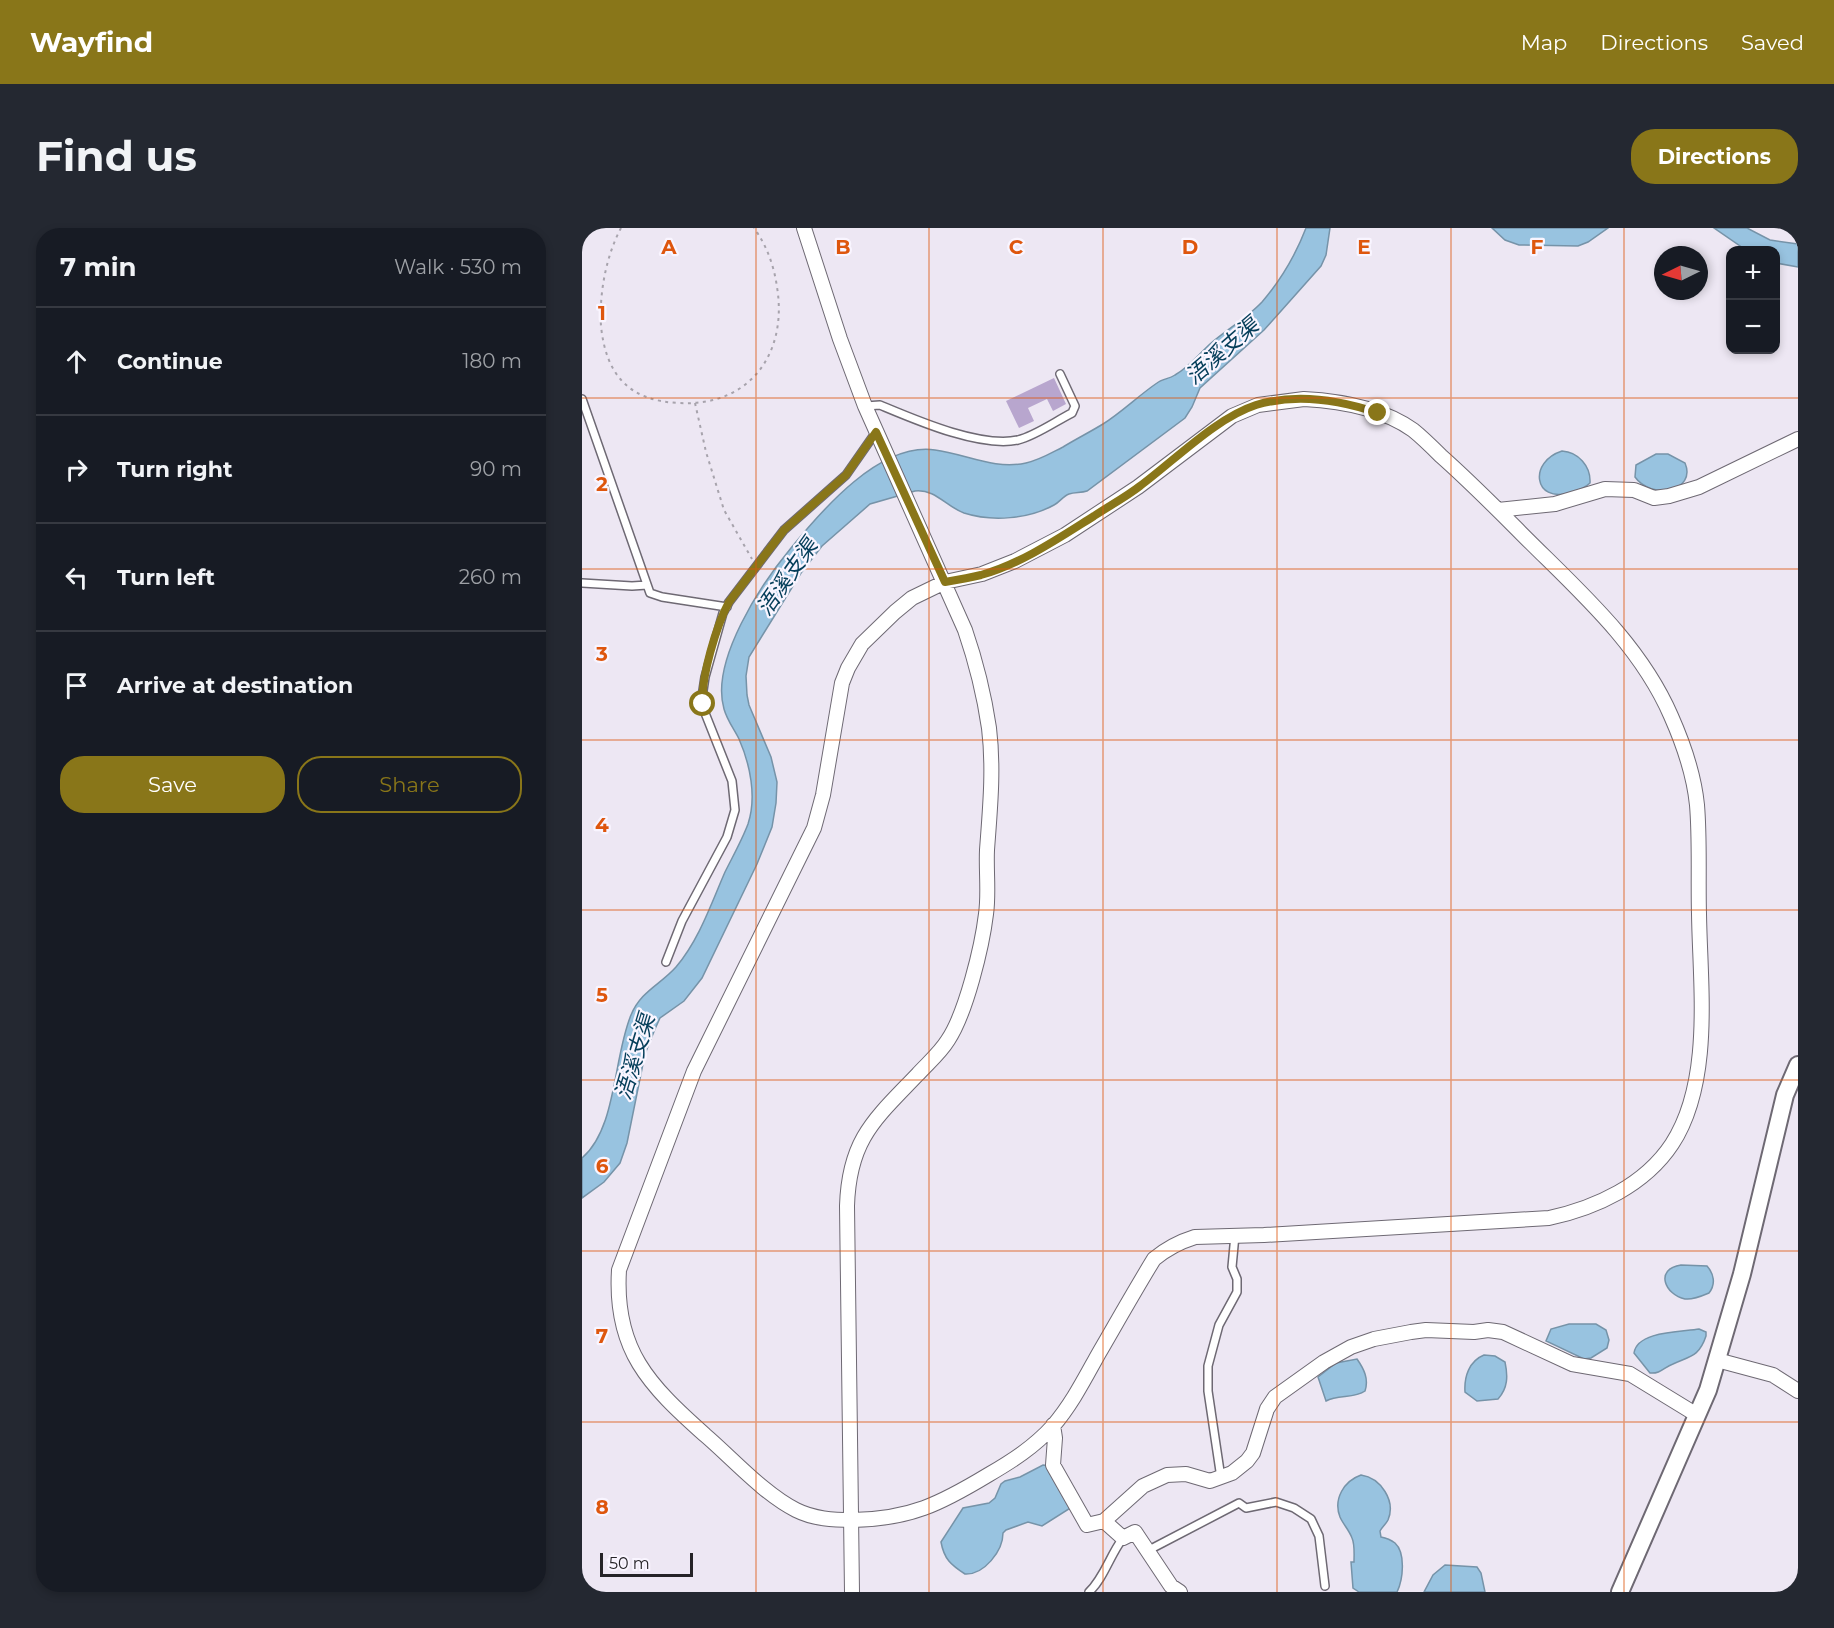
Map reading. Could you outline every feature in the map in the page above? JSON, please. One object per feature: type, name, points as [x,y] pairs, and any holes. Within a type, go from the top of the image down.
[{"type":"street","points":[[804,228],[840,339],[865,406],[945,582],[973,654],[989,729],[992,777],[986,914],[977,961],[956,1027],[941,1050],[874,1120],[860,1144],[850,1173],[847,1206],[852,1592]]},
{"type":"street","points":[[1319,400],[1363,408],[1390,418],[1414,431],[1498,510],[1632,648],[1645,665],[1664,701],[1687,759],[1697,804],[1701,1046],[1694,1088],[1684,1121],[1665,1154],[1646,1174],[1608,1198],[1564,1215],[1535,1220],[1263,1236],[1195,1237],[1184,1240],[1163,1251],[1154,1259],[1077,1392],[1053,1425],[1016,1459],[949,1499],[907,1514],[879,1519],[836,1520],[808,1515],[774,1496],[659,1392],[634,1355],[622,1325],[617,1296],[619,1270],[694,1071],[814,828],[823,795],[838,698],[848,668],[862,644],[912,598],[945,582],[982,574],[1040,549],[1138,487],[1232,416],[1274,401],[1319,400]]},
{"type":"street","points":[[1498,510],[1555,504],[1605,489],[1634,490],[1654,498],[1669,496],[1699,487],[1798,439]]},
{"type":"street","points":[[1620,1592],[1708,1390],[1742,1274],[1785,1095],[1798,1065]]},
{"type":"street","points":[[1053,1425],[1055,1438],[1053,1465],[1087,1525],[1104,1521],[1143,1486],[1167,1475],[1186,1474],[1200,1480],[1210,1481],[1232,1473],[1253,1453],[1268,1409],[1275,1397],[1324,1362],[1351,1347],[1374,1339],[1419,1331],[1493,1330],[1503,1332],[1572,1364],[1630,1374],[1697,1414]]},
{"type":"street","points":[[1717,1360],[1773,1375],[1798,1391]]},
{"type":"street","points":[[1104,1521],[1123,1538],[1135,1532],[1171,1586],[1180,1592]]},
{"type":"lane","points":[[865,406],[880,405],[972,437],[992,441],[1017,440],[1072,413],[1075,406],[1060,374]]},
{"type":"lane","points":[[582,399],[650,593],[726,607]]},
{"type":"lane","points":[[666,962],[682,921],[727,837],[735,810],[732,781],[705,713],[702,697],[705,677],[723,614],[784,530],[846,475],[877,434]]},
{"type":"lane","points":[[582,583],[646,585]]},
{"type":"lane","points":[[1221,1478],[1208,1391],[1208,1366],[1221,1320],[1237,1292],[1237,1279],[1232,1267],[1235,1235]]},
{"type":"lane","points":[[1147,1551],[1239,1503],[1246,1508],[1276,1502],[1294,1508],[1311,1519],[1320,1536],[1325,1586]]},
{"type":"lane","points":[[1089,1592],[1095,1586],[1113,1550],[1123,1538]]},
{"type":"path","points":[[621,228],[605,273],[601,307],[604,345],[610,364],[621,381],[640,396],[663,402],[695,404],[723,398],[747,384],[766,359],[776,337],[780,313],[775,273],[765,245],[754,228]]},
{"type":"path","points":[[695,404],[706,452],[724,510],[756,567]]},
{"type":"water","name":"浯溪支渠","points":[[1306,228],[1330,228],[1326,255],[1321,266],[1264,330],[1200,388],[1185,418],[1087,491],[1069,494],[1044,510],[1022,516],[986,518],[964,513],[935,495],[915,491],[870,504],[822,546],[801,573],[749,657],[746,676],[749,705],[771,757],[777,782],[772,827],[757,864],[702,978],[684,1001],[660,1018],[655,1029],[645,1054],[627,1143],[620,1163],[604,1182],[582,1198],[582,1158],[602,1129],[631,1015],[645,994],[676,967],[691,945],[748,824],[752,803],[751,781],[739,739],[724,709],[722,690],[724,669],[741,624],[779,563],[836,498],[873,467],[894,457],[914,450],[935,450],[991,463],[1014,465],[1050,454],[1103,424],[1157,383],[1184,369],[1210,344],[1256,308],[1281,276]]},
{"type":"water","points":[[1492,228],[1608,228],[1578,246],[1519,245],[1505,240]]},
{"type":"water","points":[[1714,228],[1747,228],[1770,240],[1798,244],[1798,267],[1780,264],[1780,246],[1740,246]]},
{"type":"water","points":[[1562,451],[1573,454],[1582,461],[1588,471],[1590,483],[1578,491],[1557,495],[1542,487],[1540,472],[1551,456]]},
{"type":"water","points":[[1656,454],[1668,454],[1685,463],[1687,473],[1679,486],[1670,490],[1651,489],[1635,477],[1636,465]]},
{"type":"water","points":[[1681,1265],[1707,1266],[1713,1279],[1713,1286],[1709,1293],[1697,1298],[1685,1299],[1672,1293],[1665,1282],[1665,1276],[1667,1271]]},
{"type":"water","points":[[1569,1324],[1596,1324],[1606,1330],[1609,1340],[1607,1348],[1591,1358],[1584,1359],[1546,1341],[1551,1329]]},
{"type":"water","points":[[1699,1329],[1706,1332],[1706,1336],[1697,1352],[1657,1372],[1650,1373],[1634,1353],[1643,1340],[1651,1337]]},
{"type":"water","points":[[1484,1355],[1495,1356],[1505,1362],[1506,1382],[1504,1391],[1498,1399],[1477,1401],[1465,1392],[1465,1381],[1471,1365]]},
{"type":"water","points":[[1357,1359],[1365,1374],[1365,1391],[1326,1401],[1318,1377],[1336,1363]]},
{"type":"water","points":[[1043,1465],[1050,1466],[1072,1507],[1042,1526],[1028,1522],[1006,1530],[996,1554],[979,1571],[965,1574],[952,1564],[944,1553],[941,1542],[963,1508],[989,1503],[995,1498],[1001,1484],[1005,1481],[1020,1477]]},
{"type":"water","points":[[1361,1475],[1375,1481],[1388,1498],[1390,1513],[1380,1531],[1381,1537],[1395,1543],[1401,1553],[1402,1574],[1397,1592],[1359,1592],[1353,1588],[1351,1562],[1354,1562],[1354,1544],[1340,1517],[1338,1504],[1345,1486]]},
{"type":"water","points":[[1445,1565],[1477,1567],[1481,1573],[1485,1592],[1424,1592],[1433,1575]]},
{"type":"building","points":[[1054,378],[1066,404],[1053,411],[1047,399],[1028,408],[1034,421],[1019,428],[1006,401]]},
{"type":"route","points":[[703,704],[705,677],[723,614],[729,602],[784,530],[846,475],[876,432],[945,582],[982,574],[1015,561],[1065,535],[1138,487],[1220,424],[1244,410],[1274,401],[1304,399],[1348,405],[1378,413]]}]
